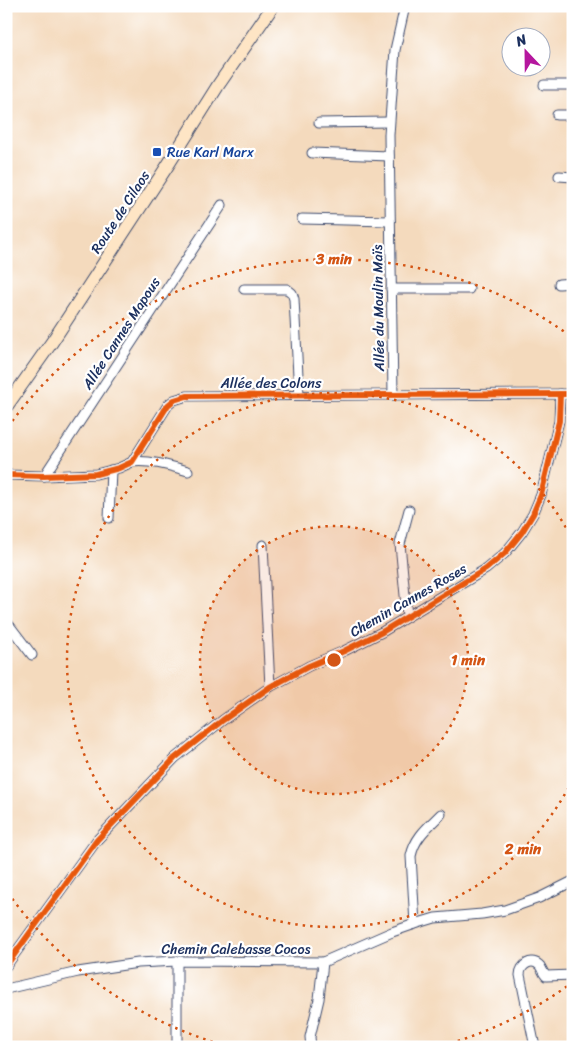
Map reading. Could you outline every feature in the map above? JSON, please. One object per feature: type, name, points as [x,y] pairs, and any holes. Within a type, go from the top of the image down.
[{"type":"main road","name":"Route de Cilaos","points":[[6,407],[52,342],[219,84],[272,6]]},
{"type":"street","name":"Allée du Moulin Maïs","points":[[393,395],[389,122],[395,50],[405,6]]},
{"type":"street","points":[[544,84],[573,84]]},
{"type":"street","points":[[557,115],[573,115]]},
{"type":"street","points":[[318,123],[389,122]]},
{"type":"street","points":[[312,153],[389,156]]},
{"type":"street","points":[[558,176],[573,177]]},
{"type":"street","name":"Allée Cannes Mapous","points":[[44,476],[222,205]]},
{"type":"street","points":[[302,219],[390,221]]},
{"type":"street","points":[[559,284],[573,283]]},
{"type":"street","points":[[244,289],[287,290],[292,293],[294,298],[299,395]]},
{"type":"street","points":[[391,289],[469,289]]},
{"type":"street","name":"Chemin Cannes Roses","points":[[6,966],[97,840],[175,758],[223,720],[270,687],[309,666],[364,642],[486,569],[504,552],[522,532],[534,514],[541,495],[559,422],[560,394]]},
{"type":"street","name":"Allée des Colons","points":[[132,462],[168,405],[180,397],[573,394]]},
{"type":"street","points":[[6,475],[96,474],[132,462],[151,462],[188,470]]},
{"type":"street","points":[[109,518],[111,470]]},
{"type":"street","name":"Chemin Cannes Roses","points":[[407,616],[400,544],[409,510]]},
{"type":"street","points":[[264,545],[270,687]]},
{"type":"street","points":[[6,621],[32,655]]},
{"type":"street","points":[[415,924],[411,856],[413,846],[441,814]]},
{"type":"street","name":"Chemin Calebasse Cocos","points":[[6,988],[78,972],[138,963],[177,961],[323,962],[415,924],[435,918],[505,910],[539,898],[573,881]]},
{"type":"street","points":[[177,961],[177,1047]]},
{"type":"street","points":[[311,1047],[310,1037],[319,999],[323,962]]},
{"type":"street","points":[[535,1047],[520,970],[528,962],[534,962],[546,976],[573,975]]},
{"type":"cycle path","points":[[6,966],[97,840],[175,758],[223,720],[270,687],[309,666],[382,632],[486,569],[505,553],[522,532],[533,514],[541,495],[559,421],[560,394]]},
{"type":"cycle path","points":[[6,475],[96,474],[119,468],[132,462],[168,405],[174,400],[187,396],[573,394]]},
{"type":"place","name":"Rue Karl Marx","points":[[157,152]]}]
